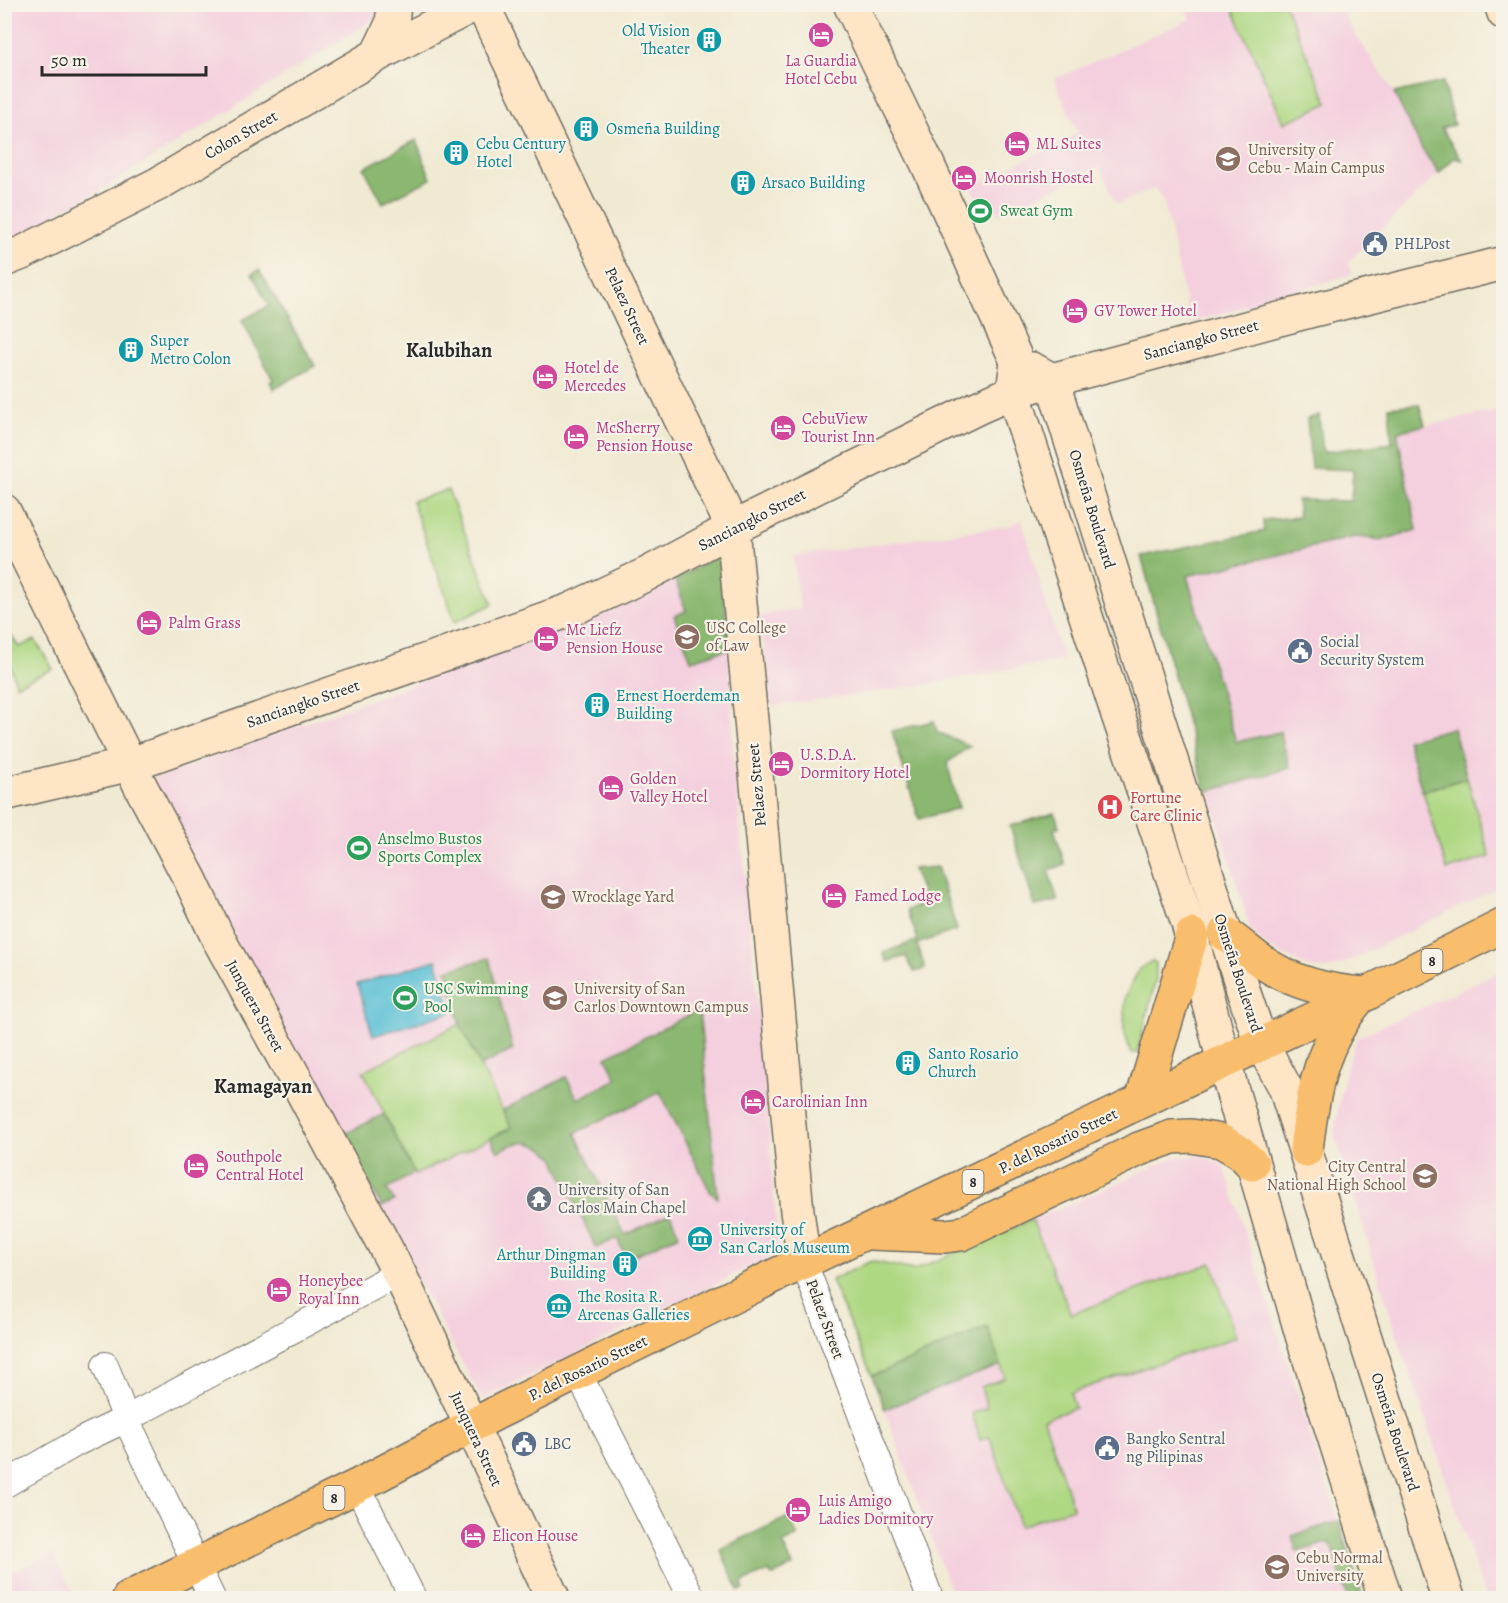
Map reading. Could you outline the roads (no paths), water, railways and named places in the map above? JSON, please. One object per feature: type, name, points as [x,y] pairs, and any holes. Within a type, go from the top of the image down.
[{"type":"main road","name":"P. del Rosario Street","points":[[129,1599],[579,1372],[1363,996],[1503,925]]},
{"type":"main road","points":[[1225,934],[1241,943],[1265,964],[1288,977],[1363,996],[1339,1025],[1326,1052],[1314,1100],[1306,1150]]},
{"type":"main road","points":[[1142,1100],[1191,935]]},
{"type":"main road","points":[[866,1233],[945,1236],[961,1234],[1139,1149],[1172,1137],[1191,1136],[1221,1141],[1240,1152],[1252,1164]]},
{"type":"street","points":[[377,55],[392,24],[394,4]]},
{"type":"street","name":"Colon Street","points":[[4,260],[158,184],[377,55],[476,4]]},
{"type":"street","name":"Pelaez Street","points":[[482,4],[733,528],[797,1211],[804,1263],[930,1599]]},
{"type":"street","name":"Osmeña Boulevard","points":[[850,4],[927,163],[1016,376],[1118,715],[1191,935],[1252,1164],[1302,1335],[1385,1599]]},
{"type":"street","points":[[1502,4],[1503,13]]},
{"type":"street","name":"Sanciangko Street","points":[[4,794],[131,764],[570,610],[647,574],[733,528],[978,408],[1016,376],[1052,380],[1503,262]]},
{"type":"street","name":"Osmeña Boulevard","points":[[1052,380],[1225,934],[1262,1043],[1285,1087],[1448,1599]]},
{"type":"street","name":"Junquera Street","points":[[4,511],[218,938],[399,1273],[552,1599]]},
{"type":"street","points":[[4,1485],[78,1442],[126,1419],[399,1273]]},
{"type":"street","points":[[105,1365],[126,1419],[212,1599]]},
{"type":"street","points":[[579,1372],[692,1599]]},
{"type":"street","points":[[357,1486],[413,1599]]},
{"type":"water","name":"USC Swimming Pool","points":[[436,960],[452,1012],[373,1036],[357,984]]},
{"type":"place","name":"La Guardia Hotel Cebu","points":[[821,35]]},
{"type":"place","name":"Old Vision Theater","points":[[709,40]]},
{"type":"place","name":"Osmeña Building","points":[[586,129]]},
{"type":"place","name":"ML Suites","points":[[1017,144]]},
{"type":"place","name":"Cebu Century Hotel","points":[[456,153]]},
{"type":"place","name":"University of Cebu - Main Campus","points":[[1228,159]]},
{"type":"place","name":"Moonrish Hostel","points":[[964,178]]},
{"type":"place","name":"Arsaco Building","points":[[743,183]]},
{"type":"place","name":"Sweat Gym","points":[[980,211]]},
{"type":"place","name":"PHLPost","points":[[1375,244]]},
{"type":"place","name":"GV Tower Hotel","points":[[1075,311]]},
{"type":"place","name":"Super Metro Colon","points":[[131,350]]},
{"type":"place","name":"Hotel de Mercedes","points":[[545,377]]},
{"type":"place","name":"CebuView Tourist Inn","points":[[783,428]]},
{"type":"place","name":"McSherry Pension House","points":[[576,437]]},
{"type":"place","name":"Palm Grass","points":[[149,623]]},
{"type":"place","name":"USC College of Law","points":[[687,637]]},
{"type":"place","name":"Mc Liefz Pension House","points":[[546,639]]},
{"type":"place","name":"Social Security System","points":[[1300,651]]},
{"type":"place","name":"Ernest Hoerdeman Building","points":[[597,705]]},
{"type":"place","name":"U.S.D.A. Dormitory Hotel","points":[[781,764]]},
{"type":"place","name":"Golden Valley Hotel","points":[[611,788]]},
{"type":"place","name":"Fortune Care Clinic","points":[[1110,807]]},
{"type":"place","name":"Anselmo Bustos Sports Complex","points":[[359,848]]},
{"type":"place","name":"Famed Lodge","points":[[834,896]]},
{"type":"place","name":"Wrocklage Yard","points":[[553,897]]},
{"type":"place","name":"USC Swimming Pool","points":[[405,998]]},
{"type":"place","name":"University of San Carlos Downtown Campus","points":[[555,998]]},
{"type":"place","name":"Santo Rosario Church","points":[[908,1063]]},
{"type":"place","name":"Carolinian Inn","points":[[753,1102]]},
{"type":"place","name":"Southpole Central Hotel","points":[[196,1166]]},
{"type":"place","name":"City Central National High School","points":[[1425,1176]]},
{"type":"place","name":"University of San Carlos Main Chapel","points":[[539,1199]]},
{"type":"place","name":"University of San Carlos Museum","points":[[700,1239]]},
{"type":"place","name":"Arthur Dingman Building","points":[[625,1264]]},
{"type":"place","name":"Honeybee Royal Inn","points":[[279,1290]]},
{"type":"place","name":"The Rosita R. Arcenas Galleries","points":[[559,1306]]},
{"type":"place","name":"LBC","points":[[524,1444]]},
{"type":"place","name":"Bangko Sentral ng Pilipinas","points":[[1107,1448]]},
{"type":"place","name":"Luis Amigo Ladies Dormitory","points":[[798,1510]]},
{"type":"place","name":"Elicon House","points":[[473,1536]]},
{"type":"place","name":"Cebu Normal University","points":[[1277,1567]]},
{"type":"district","name":"Kalubihan","points":[[449,350]]},
{"type":"district","name":"Kamagayan","points":[[263,1086]]}]
